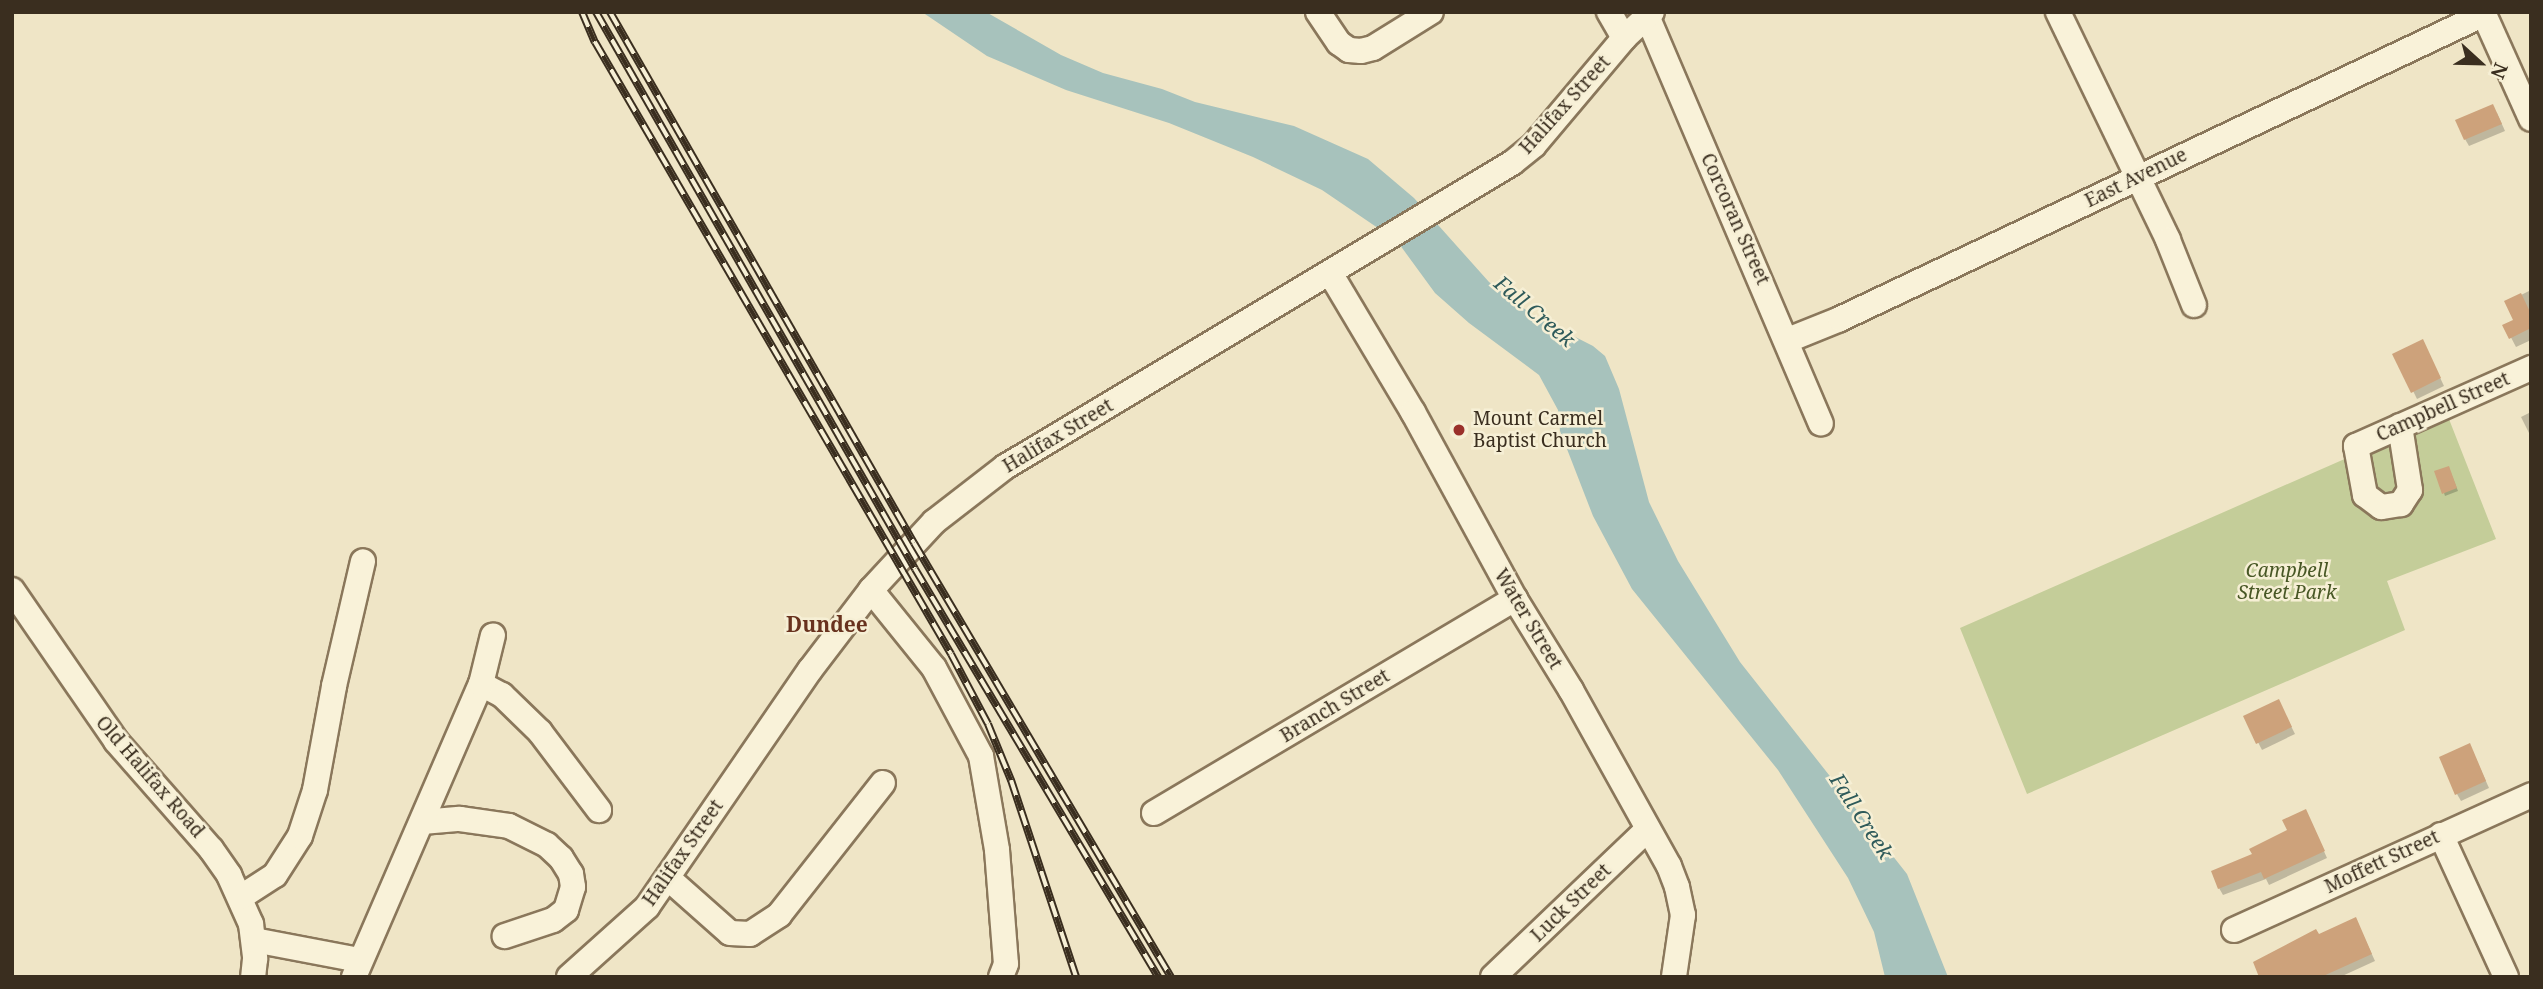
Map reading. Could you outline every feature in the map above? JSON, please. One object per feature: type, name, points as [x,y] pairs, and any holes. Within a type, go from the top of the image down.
[{"type":"street","points":[[1318,12],[1339,43],[1349,50],[1361,51],[1373,48],[1431,12]]},
{"type":"street","points":[[1609,12],[1624,38]]},
{"type":"street","points":[[2058,12],[2137,177],[2194,305]]},
{"type":"street","points":[[2483,13],[2531,119]]},
{"type":"street","name":"East Avenue","points":[[1788,340],[1852,313],[2483,13]]},
{"type":"street","name":"Halifax Street","points":[[569,977],[621,933],[669,880],[741,767],[871,590],[934,522],[1005,467],[1468,192],[1534,145],[1624,38],[1650,14]]},
{"type":"street","name":"Corcoran Street","points":[[1650,14],[1821,423]]},
{"type":"street","name":"Water Street","points":[[1330,273],[1413,412],[1516,600],[1648,829],[1677,887],[1683,915],[1682,938],[1674,977]]},
{"type":"street","name":"Campbell Street","points":[[2400,426],[2410,490],[2401,504],[2381,507],[2365,495],[2356,446],[2400,426],[2531,368]]},
{"type":"street","points":[[241,897],[275,875],[300,836],[315,790],[334,686],[363,561]]},
{"type":"street","name":"Old Halifax Road","points":[[12,590],[100,721],[211,849],[241,897],[254,940],[253,977]]},
{"type":"street","points":[[871,590],[934,668],[981,756],[997,850],[1006,964],[1001,977]]},
{"type":"street","name":"Branch Street","points":[[1154,813],[1516,600]]},
{"type":"street","points":[[254,940],[357,968],[481,684],[493,635]]},
{"type":"street","points":[[481,684],[502,695],[540,732],[599,810]]},
{"type":"street","points":[[669,880],[706,915],[730,933],[750,933],[779,915],[883,783]]},
{"type":"street","name":"Moffett Street","points":[[2234,930],[2531,794]]},
{"type":"street","points":[[422,822],[460,819],[509,826],[547,845],[561,858],[571,874],[573,887],[566,910],[553,920],[505,936]]},
{"type":"street","name":"Luck Street","points":[[1493,977],[1648,829]]},
{"type":"street","points":[[2441,835],[2507,977]]},
{"type":"green space","name":"Campbell Street Park","points":[[2447,414],[2496,539],[2387,581],[2405,630],[2027,794],[1960,628]]},
{"type":"water","points":[[922,12],[986,12],[1061,55],[1103,73],[1162,89],[1195,102],[1294,126],[1368,159],[1414,198],[1489,282],[1534,316],[1593,346],[1605,356],[1619,389],[1649,502],[1678,561],[1740,662],[1907,874],[1948,977],[1885,977],[1874,932],[1848,878],[1778,770],[1632,589],[1593,516],[1560,431],[1558,410],[1539,375],[1469,323],[1435,293],[1397,241],[1322,190],[1253,157],[1169,123],[1066,90],[987,56]]},
{"type":"building","points":[[2493,104],[2502,124],[2464,140],[2455,120]]},
{"type":"building","points":[[2521,293],[2531,314],[2531,328],[2509,339],[2502,325],[2513,320],[2504,301]]},
{"type":"building","points":[[2423,339],[2441,378],[2411,393],[2392,354]]},
{"type":"building","points":[[2449,466],[2457,488],[2442,494],[2434,471]]},
{"type":"building","points":[[2279,699],[2292,727],[2256,744],[2243,716]]},
{"type":"building","points":[[2470,743],[2486,781],[2455,795],[2439,757]]},
{"type":"building","points":[[2306,809],[2325,851],[2264,879],[2261,872],[2218,889],[2211,871],[2252,854],[2249,849],[2287,830],[2282,820]]},
{"type":"building","points":[[2356,917],[2372,954],[2321,977],[2259,977],[2253,962],[2316,929],[2319,934]]},
{"type":"railway","points":[[582,12],[595,42],[951,654],[988,724],[1011,780],[1076,977]]},
{"type":"railway","points":[[596,12],[915,569],[1158,977]]},
{"type":"railway","points":[[610,12],[914,543],[1171,977]]},
{"type":"place","name":"Mount Carmel Baptist Church","points":[[1459,430]]},
{"type":"district","name":"Dundee","points":[[827,624]]},
{"type":"water label","name":"Fall Creek","points":[[1535,311]]},
{"type":"water label","name":"Fall Creek","points":[[1862,816]]}]
